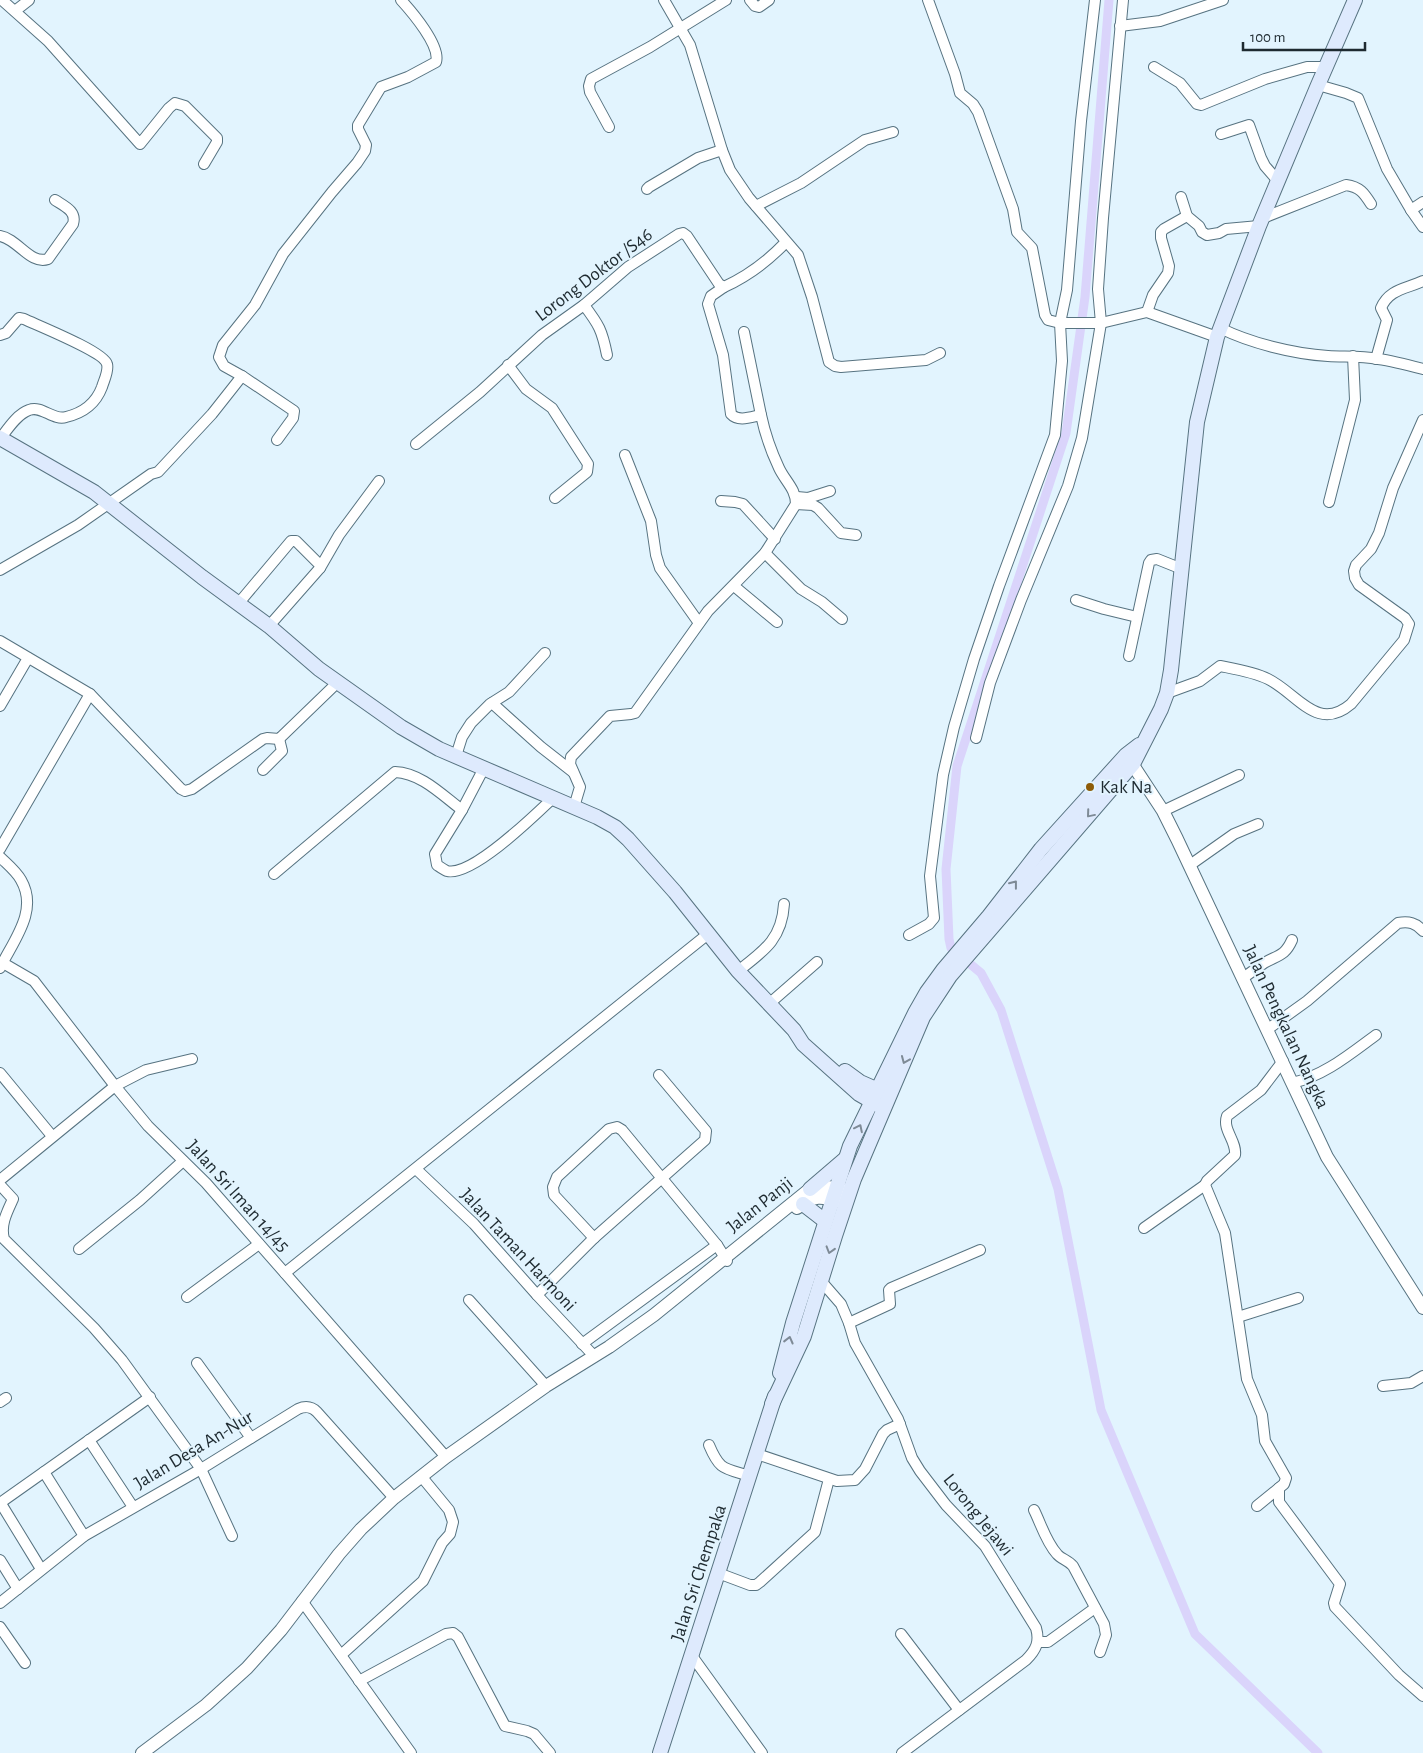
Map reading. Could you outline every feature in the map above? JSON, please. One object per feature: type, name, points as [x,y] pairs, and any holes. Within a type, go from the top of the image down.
[{"type":"main road","points":[[772,1404],[804,1336],[848,1198],[884,1109],[879,1095],[915,1013],[927,992],[974,940],[1041,849],[1129,759],[1142,743],[1161,709],[1172,670],[1198,422],[1218,333],[1261,222],[1355,0]]},
{"type":"main road","points":[[0,438],[94,492],[269,626],[319,669],[402,727],[456,756],[574,807],[614,827],[628,839],[675,892],[738,970],[794,1030],[803,1044],[859,1094],[879,1095]]},
{"type":"main road","points":[[772,1404],[793,1323],[845,1158],[948,969]]},
{"type":"main road","points":[[810,1189],[845,1158]]},
{"type":"main road","points":[[803,1204],[824,1221]]},
{"type":"main road","name":"Jalan Sri Chempaka","points":[[660,1753],[772,1404]]},
{"type":"street","points":[[2,0],[48,41],[140,144],[169,108],[175,103],[185,106],[217,138],[217,142],[204,164]]},
{"type":"street","points":[[15,11],[30,0]]},
{"type":"street","points":[[277,440],[293,418],[294,411],[221,362],[218,357],[223,345],[255,305],[283,254],[366,149],[366,144],[358,129],[358,125],[378,91],[384,85],[408,77],[436,62],[437,54],[419,19],[401,0]]},
{"type":"street","points":[[664,0],[690,45],[722,150],[730,170],[756,206],[798,255],[829,362],[841,367],[926,360],[940,353]]},
{"type":"street","points":[[609,127],[590,92],[591,79],[681,29],[726,0]]},
{"type":"street","points":[[750,0],[755,6],[759,7],[769,0]]},
{"type":"street","points":[[928,0],[960,93],[973,104],[978,112],[1013,209],[1017,232],[1032,248],[1045,315],[1048,320],[1065,323],[1097,323],[1147,312],[1218,333],[1288,350],[1327,356],[1376,358],[1423,369]]},
{"type":"street","points":[[909,935],[929,924],[934,918],[930,876],[943,775],[954,727],[974,659],[996,595],[1055,435],[1081,121],[1095,0]]},
{"type":"street","points":[[976,738],[990,683],[1017,609],[1055,518],[1076,461],[1082,438],[1097,323],[1109,145],[1123,0]]},
{"type":"street","points":[[1120,26],[1160,21],[1223,0]]},
{"type":"street","points":[[1154,67],[1180,83],[1197,104],[1201,105],[1265,79],[1307,67],[1326,67]]},
{"type":"street","points":[[1318,85],[1358,98],[1387,169],[1423,227]]},
{"type":"street","points":[[1221,134],[1248,125],[1265,166],[1278,181]]},
{"type":"street","points":[[756,206],[801,183],[865,140],[893,132]]},
{"type":"street","points":[[647,190],[698,158],[722,150]]},
{"type":"street","points":[[1181,197],[1187,216],[1207,235],[1261,222],[1346,184],[1362,190],[1371,204]]},
{"type":"street","points":[[0,236],[9,239],[36,259],[48,259],[73,224],[74,218],[72,212],[55,200]]},
{"type":"street","points":[[1411,210],[1423,202]]},
{"type":"street","points":[[1147,312],[1153,295],[1168,273],[1169,266],[1161,232],[1187,216]]},
{"type":"street","name":"Lorong Doktor /S46","points":[[416,444],[480,392],[542,335],[584,305],[628,267],[681,233],[687,236],[719,284],[724,288]]},
{"type":"street","points":[[760,415],[738,419],[731,414],[723,355],[708,304],[711,296],[742,280],[775,254],[786,242]]},
{"type":"street","points":[[1376,358],[1387,320],[1381,308],[1385,299],[1391,293],[1423,281]]},
{"type":"street","points":[[584,305],[603,334],[607,355]]},
{"type":"street","points":[[0,335],[6,333],[19,318],[24,319],[84,346],[104,358],[108,369],[100,394],[96,401],[88,407],[64,418],[32,409],[24,412],[0,438]]},
{"type":"street","points":[[574,807],[580,787],[570,764],[571,757],[610,716],[635,712],[708,611],[764,553],[796,500],[794,491],[780,471],[766,438],[744,332]]},
{"type":"street","points":[[1329,502],[1355,400],[1353,356]]},
{"type":"street","points":[[508,365],[526,389],[552,408],[588,464],[587,472],[555,498]]},
{"type":"street","points":[[0,558],[4,568],[78,525],[140,481],[158,472],[212,414],[242,376]]},
{"type":"street","points":[[1167,693],[1200,681],[1220,666],[1268,678],[1305,706],[1324,715],[1333,715],[1341,712],[1351,704],[1404,640],[1409,624],[1405,618],[1359,585],[1354,571],[1356,565],[1371,550],[1379,533],[1393,488],[1423,420]]},
{"type":"street","points":[[625,455],[651,521],[660,568],[699,623]]},
{"type":"street","points":[[269,626],[320,568],[339,535],[379,481]]},
{"type":"street","points":[[796,500],[830,491]]},
{"type":"street","points":[[796,500],[813,505],[842,533],[856,535]]},
{"type":"street","points":[[721,501],[743,504],[774,539]]},
{"type":"street","points":[[238,604],[290,541],[296,541],[320,565],[320,568]]},
{"type":"street","points":[[764,553],[801,589],[822,602],[842,619]]},
{"type":"street","points":[[1129,656],[1145,576],[1151,560],[1157,559],[1182,569]]},
{"type":"street","points":[[734,586],[777,622]]},
{"type":"street","points":[[1076,600],[1136,617]]},
{"type":"street","points":[[0,641],[90,694],[185,791],[192,789],[263,739],[279,739],[338,682]]},
{"type":"street","points":[[456,756],[462,738],[471,723],[492,703],[509,692],[545,653]]},
{"type":"street","points":[[0,706],[28,658]]},
{"type":"street","points":[[0,849],[90,694]]},
{"type":"street","points":[[492,703],[541,747],[574,773]]},
{"type":"street","points":[[263,770],[282,751],[279,739]]},
{"type":"street","name":"Jalan Pengkalan Nangka","points":[[1129,759],[1163,811],[1190,865],[1283,1061],[1326,1157],[1423,1308]]},
{"type":"street","points":[[484,768],[436,854],[437,865],[447,871],[458,870],[472,865],[510,837],[553,798]]},
{"type":"street","points":[[274,874],[395,772],[406,773],[420,779],[462,810]]},
{"type":"street","points":[[1163,811],[1239,775]]},
{"type":"street","points":[[1190,865],[1234,834],[1258,824]]},
{"type":"street","points":[[0,857],[21,880],[26,891],[27,902],[23,926],[1,966]]},
{"type":"street","points":[[738,970],[767,948],[779,929],[783,917],[784,904]]},
{"type":"street","points":[[1268,1029],[1307,1001],[1398,923],[1408,922],[1418,926],[1423,931]]},
{"type":"street","points":[[284,1273],[708,934]]},
{"type":"street","points":[[1243,978],[1265,962],[1288,950],[1292,940]]},
{"type":"street","points":[[770,1003],[817,962]]},
{"type":"street","name":"Jalan Sri Iman 14/45","points":[[1,966],[34,981],[148,1126],[206,1183],[446,1457]]},
{"type":"street","points":[[1292,1083],[1302,1081],[1334,1066],[1376,1035]]},
{"type":"street","points":[[0,1180],[115,1086],[146,1070],[192,1059]]},
{"type":"street","points":[[1144,1228],[1205,1186],[1207,1181],[1235,1155],[1235,1148],[1225,1123],[1227,1116],[1262,1090],[1283,1061]]},
{"type":"street","points":[[0,1072],[52,1136]]},
{"type":"street","points":[[537,1295],[594,1238],[703,1144],[706,1131],[659,1076]]},
{"type":"street","points":[[594,1238],[555,1196],[553,1188],[556,1178],[609,1129],[615,1127],[620,1128],[717,1245],[726,1259]]},
{"type":"street","points":[[79,1248],[140,1200],[183,1161]]},
{"type":"street","name":"Jalan Taman Harmoni","points":[[416,1168],[473,1223],[594,1356]]},
{"type":"street","points":[[0,1184],[12,1199],[1,1225],[4,1239],[94,1328],[122,1360],[201,1469],[232,1536]]},
{"type":"street","name":"Jalan Panji","points":[[726,1259],[810,1189],[823,1186],[833,1194]]},
{"type":"street","points":[[1205,1186],[1225,1233],[1246,1379],[1262,1415],[1265,1441],[1286,1478],[1284,1484],[1257,1506]]},
{"type":"street","points":[[142,1753],[206,1705],[247,1668],[281,1630],[339,1554],[361,1529],[421,1476],[546,1386],[594,1356],[669,1303],[726,1259],[803,1204],[811,1199],[833,1194],[848,1198]]},
{"type":"street","points":[[187,1297],[259,1244]]},
{"type":"street","points":[[582,1344],[717,1245]]},
{"type":"street","points":[[849,1323],[890,1304],[889,1290],[891,1288],[980,1250]]},
{"type":"street","points":[[682,1271],[691,1286]]},
{"type":"street","name":"Lorong Jejawi","points":[[821,1281],[841,1304],[855,1343],[900,1424],[912,1458],[946,1505],[985,1546],[1036,1628],[1038,1642]]},
{"type":"street","points":[[657,1289],[669,1303]]},
{"type":"street","points":[[1238,1317],[1298,1298]]},
{"type":"street","points":[[469,1300],[546,1386]]},
{"type":"street","points":[[197,1363],[251,1438]]},
{"type":"street","points":[[1383,1386],[1411,1382],[1423,1376]]},
{"type":"street","points":[[41,1569],[0,1503],[150,1397]]},
{"type":"street","name":"Jalan Desa An-Nur","points":[[0,1604],[84,1536],[201,1469],[298,1409],[309,1407],[317,1412],[394,1498]]},
{"type":"street","points":[[757,1454],[840,1482],[855,1480],[865,1469],[887,1430],[900,1424]]},
{"type":"street","points":[[89,1440],[133,1507]]},
{"type":"street","points":[[710,1445],[720,1466],[750,1476]]},
{"type":"street","points":[[44,1472],[84,1536]]},
{"type":"street","points":[[341,1654],[422,1581],[442,1544],[450,1534],[453,1522],[449,1510],[421,1476]]},
{"type":"street","points":[[718,1573],[750,1585],[758,1584],[815,1532],[829,1478]]},
{"type":"street","points":[[1278,1488],[1279,1502],[1341,1586],[1334,1603],[1335,1607],[1399,1674],[1423,1696]]},
{"type":"street","points":[[1034,1510],[1057,1554],[1073,1566],[1106,1629],[1100,1652]]},
{"type":"street","points":[[0,1560],[18,1589]]},
{"type":"street","points":[[302,1602],[412,1753]]},
{"type":"street","points":[[902,1753],[1026,1660],[1032,1654],[1038,1642],[1048,1642],[1095,1608]]},
{"type":"street","points":[[0,1627],[25,1663]]},
{"type":"street","points":[[360,1681],[446,1634],[453,1633],[458,1637],[505,1726],[534,1734],[550,1753]]},
{"type":"street","points":[[901,1634],[959,1710]]},
{"type":"street","points":[[692,1656],[762,1753]]},
{"type":"waterway","points":[[1109,0],[1085,297],[1066,433],[957,766],[946,869],[949,939],[951,948],[981,973],[1001,1010],[1058,1189],[1101,1410],[1195,1634],[1318,1753]]},
{"type":"place","name":"Kak Na","points":[[1090,787]]}]
